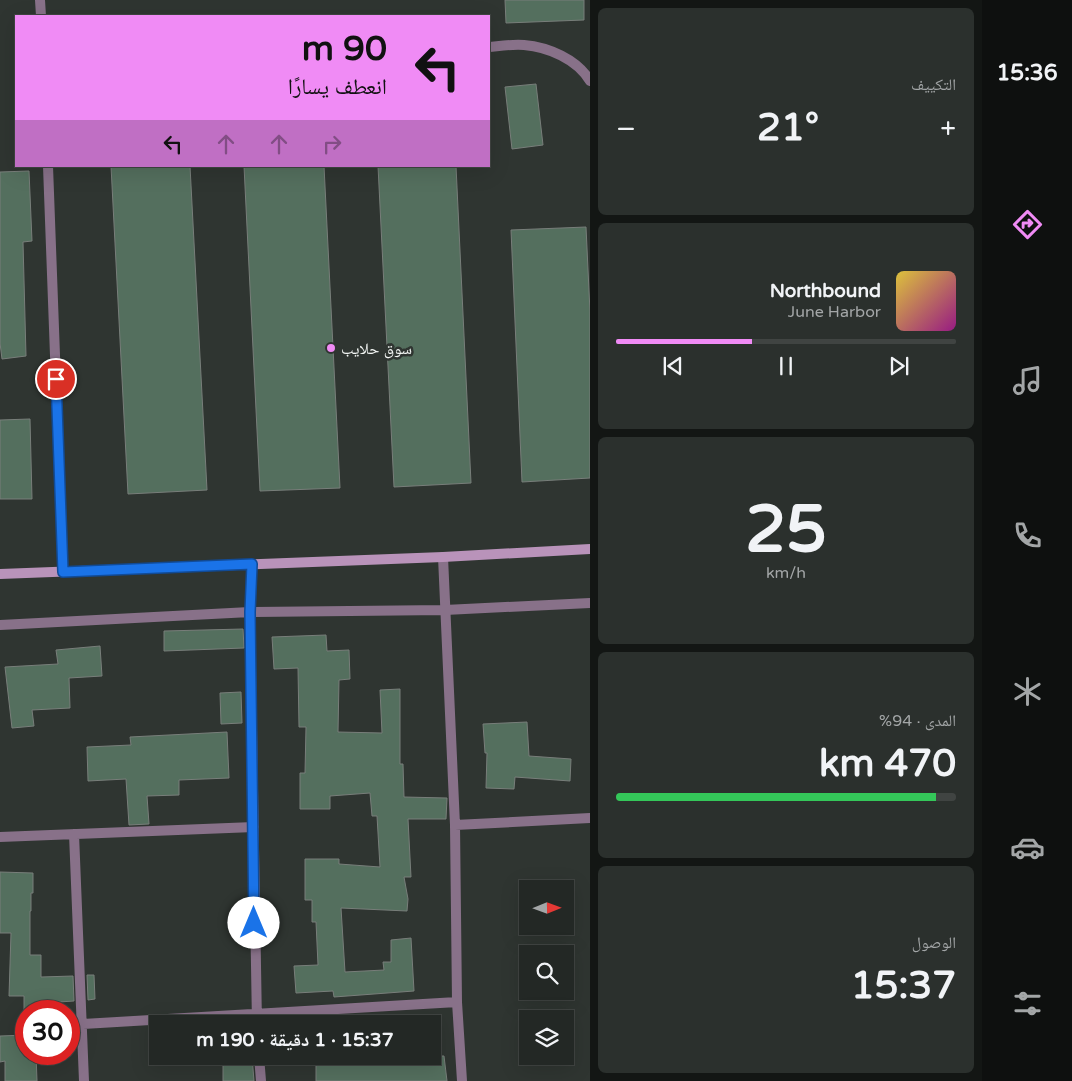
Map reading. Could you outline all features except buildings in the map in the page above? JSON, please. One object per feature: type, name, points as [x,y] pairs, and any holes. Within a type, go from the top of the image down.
[{"type":"street","points":[[40,0],[41,15]]},
{"type":"street","points":[[490,47],[522,45],[540,47],[572,62],[590,81]]},
{"type":"street","points":[[48,167],[63,572]]},
{"type":"street","points":[[0,574],[443,557],[590,549]]},
{"type":"street","points":[[443,557],[455,825],[457,1002],[462,1081]]},
{"type":"street","points":[[252,564],[250,612],[256,1015]]},
{"type":"street","points":[[0,625],[250,612],[445,610],[590,603]]},
{"type":"street","points":[[455,825],[590,818]]},
{"type":"street","points":[[0,837],[254,827]]},
{"type":"street","points":[[74,834],[84,1081]]},
{"type":"street","points":[[303,1015],[457,1002]]},
{"type":"street","points":[[83,1024],[149,1022]]},
{"type":"street","points":[[260,1065],[261,1081]]},
{"type":"place","name":"سوق حلايب","points":[[331,348]]},
{"type":"route","points":[[56,379],[63,572],[252,564],[250,612],[254,802],[254,923]]}]
